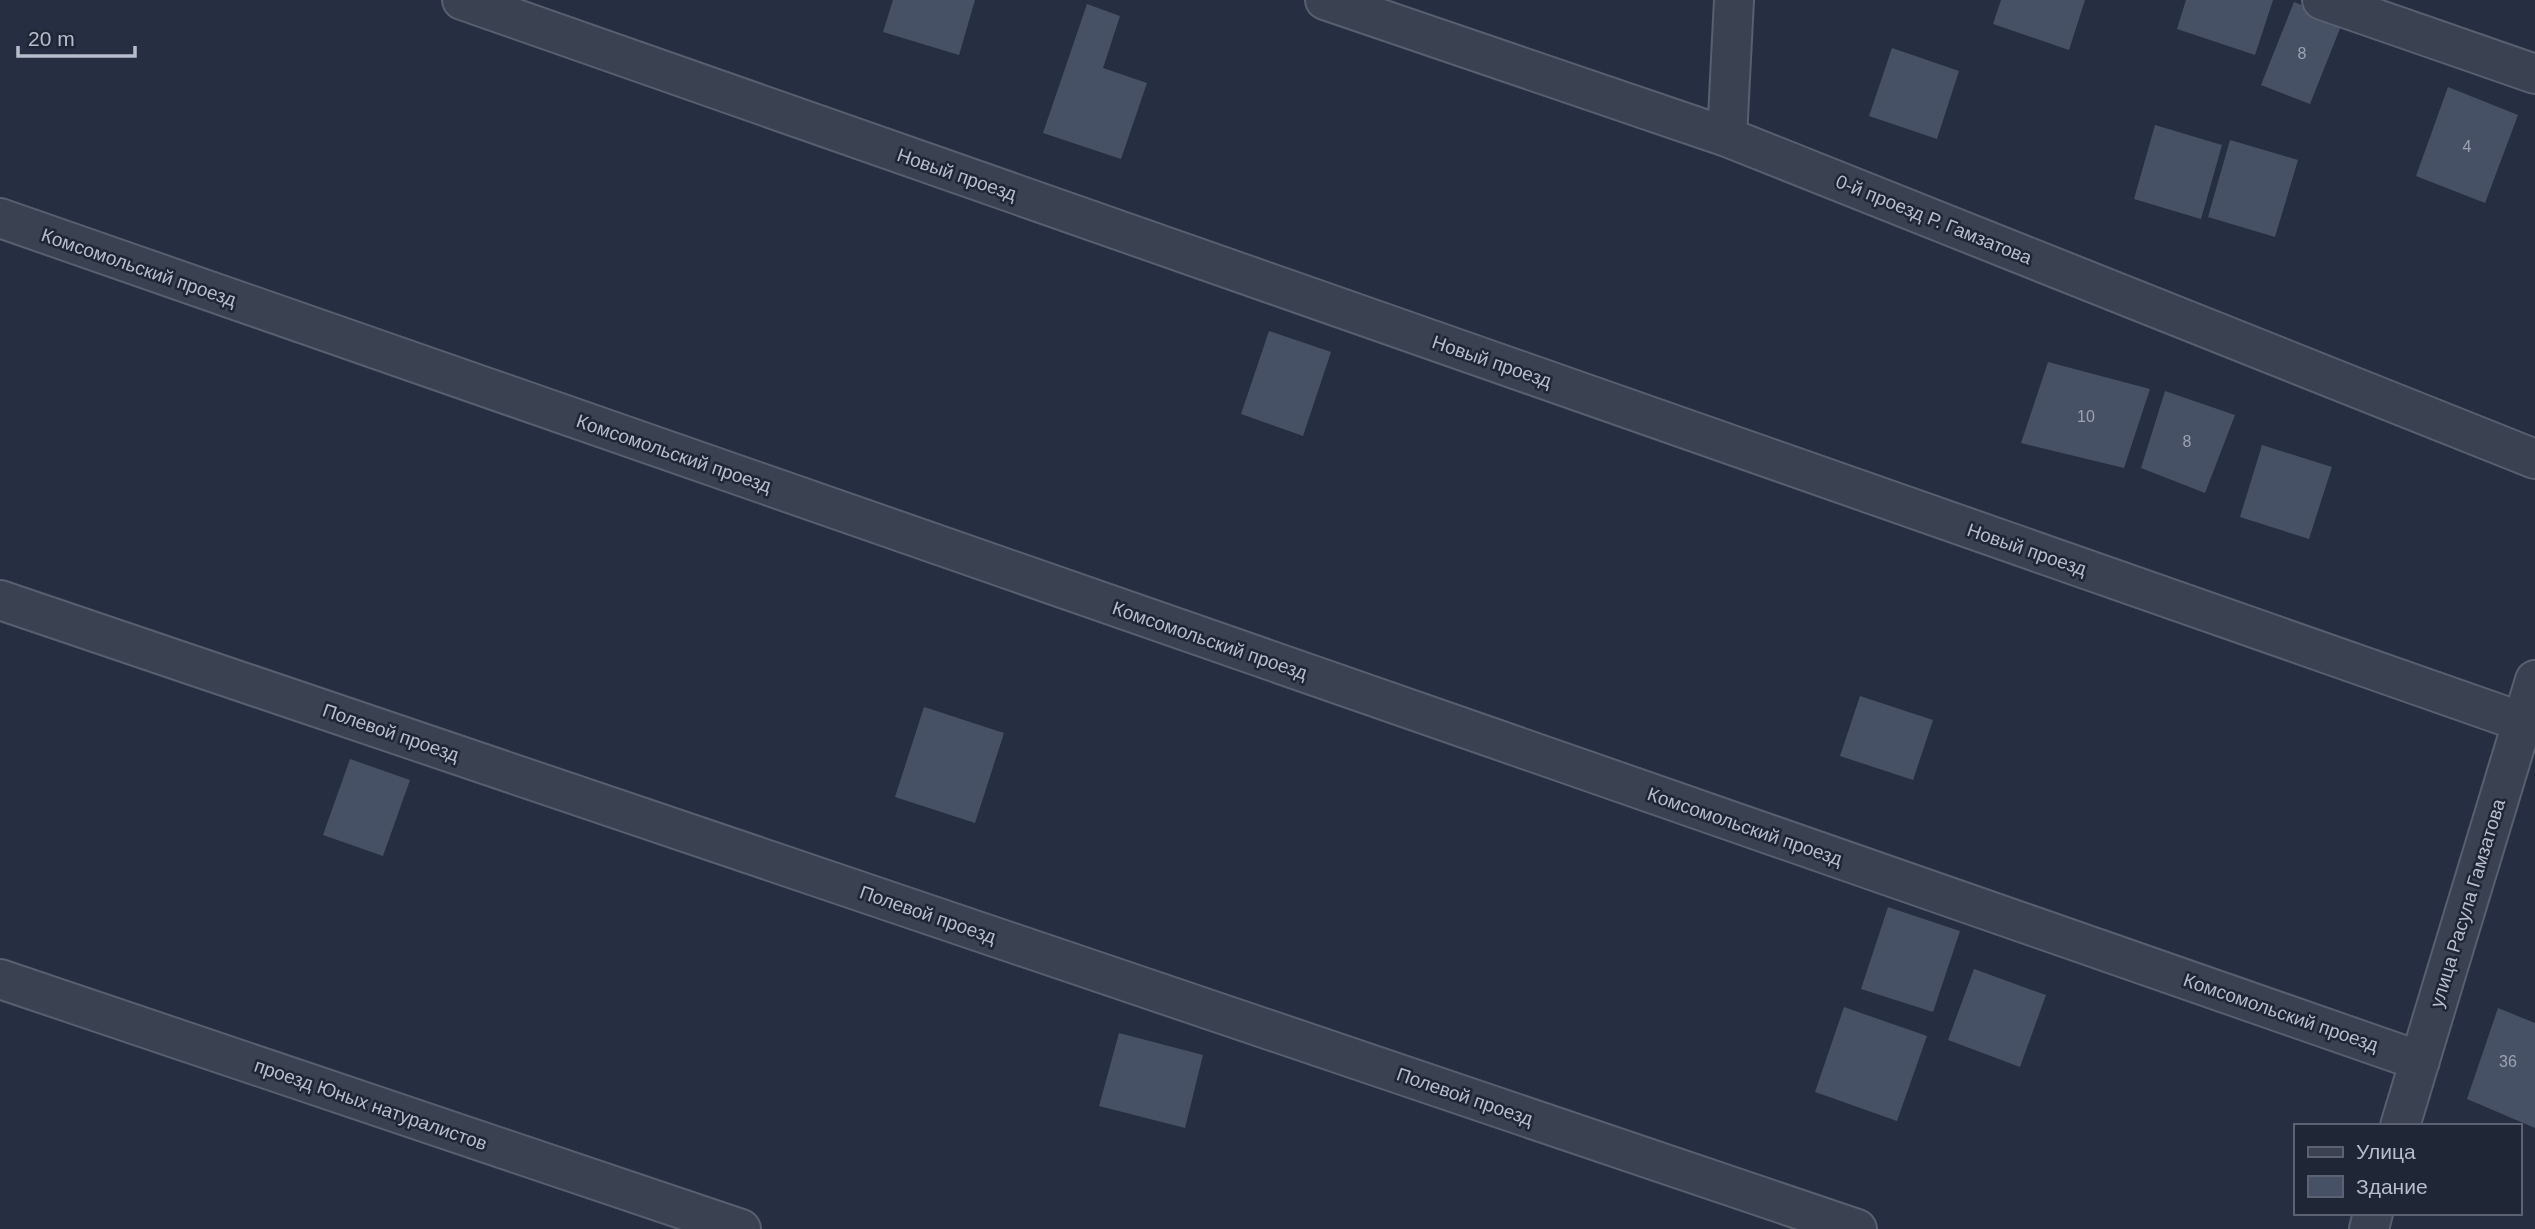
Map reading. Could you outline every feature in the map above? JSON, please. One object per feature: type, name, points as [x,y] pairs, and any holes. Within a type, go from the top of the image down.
[{"type":"street","name":"Новый проезд","points":[[462,0],[2522,722]]},
{"type":"street","name":"0-й проезд Р. Гамзатова","points":[[1325,0],[1727,137],[2535,459]]},
{"type":"street","points":[[1727,137],[1734,0]]},
{"type":"street","points":[[2322,0],[2535,74]]},
{"type":"street","name":"Комсомольский проезд","points":[[0,218],[2420,1061]]},
{"type":"street","name":"Полевой проезд","points":[[0,600],[1857,1229]]},
{"type":"street","name":"улица Расула Гамзатова","points":[[2401,1124],[2535,680]]},
{"type":"street","name":"проезд Юных натуралистов","points":[[0,979],[741,1229]]},
{"type":"building","points":[[893,0],[975,0],[959,55],[883,32]]},
{"type":"building","points":[[2001,0],[2085,0],[2069,50],[1993,24]]},
{"type":"building","points":[[2186,0],[2273,0],[2255,55],[2177,29]]},
{"type":"building","points":[[2294,2],[2343,21],[2310,104],[2261,85]]},
{"type":"building","points":[[1087,4],[1120,16],[1103,68],[1147,83],[1121,159],[1043,133]]},
{"type":"building","points":[[1892,48],[1959,71],[1937,139],[1869,116]]},
{"type":"building","points":[[2448,87],[2518,115],[2485,203],[2416,176]]},
{"type":"building","points":[[2155,125],[2222,145],[2201,219],[2134,199]]},
{"type":"building","points":[[2230,140],[2298,160],[2275,237],[2208,217]]},
{"type":"building","points":[[1269,331],[1331,352],[1303,436],[1241,414]]},
{"type":"building","points":[[2048,362],[2150,389],[2124,468],[2021,443]]},
{"type":"building","points":[[2165,391],[2235,415],[2205,493],[2141,468]]},
{"type":"building","points":[[2262,445],[2332,467],[2309,539],[2240,517]]},
{"type":"building","points":[[1860,696],[1933,720],[1913,780],[1840,756]]},
{"type":"building","points":[[924,707],[1004,733],[975,823],[895,797]]},
{"type":"building","points":[[350,759],[410,780],[383,856],[323,835]]},
{"type":"building","points":[[1888,907],[1960,931],[1933,1012],[1861,989]]},
{"type":"building","points":[[1974,969],[2046,995],[2020,1067],[1948,1040]]},
{"type":"building","points":[[1844,1007],[1927,1036],[1897,1121],[1815,1092]]},
{"type":"building","points":[[2498,1008],[2535,1023],[2535,1128],[2467,1099]]},
{"type":"building","points":[[1119,1033],[1203,1055],[1185,1128],[1099,1106]]}]
